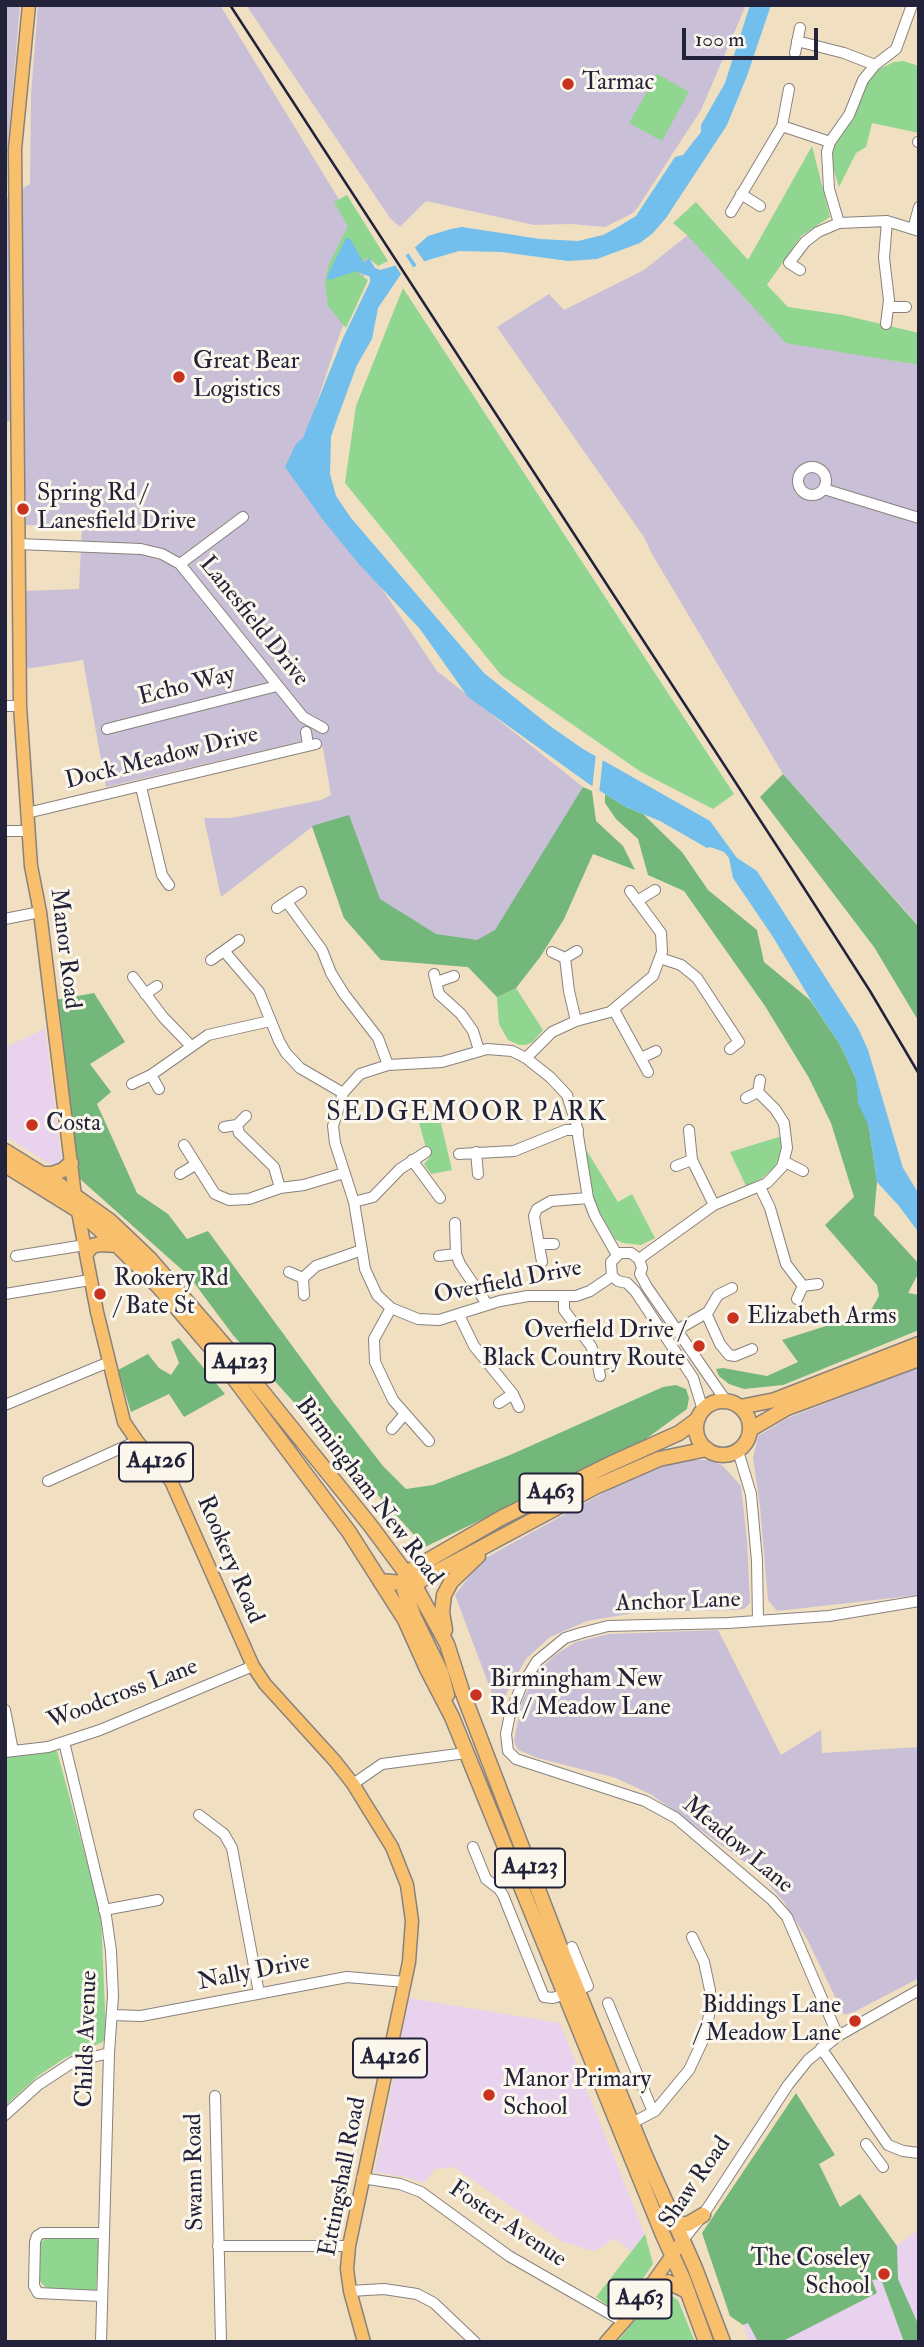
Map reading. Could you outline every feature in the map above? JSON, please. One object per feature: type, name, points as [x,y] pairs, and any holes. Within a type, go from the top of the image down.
[{"type":"highway","name":"Birmingham New Road","points":[[5,1151],[44,1174],[110,1221],[182,1292],[408,1580],[447,1644],[572,1992],[706,2342]]},
{"type":"highway","points":[[44,1174],[63,1170],[71,1163]]},
{"type":"highway","name":"Birmingham New Road","points":[[5,1165],[79,1211],[158,1286],[212,1349],[349,1532],[405,1620],[452,1717],[632,2123],[683,2240],[723,2342]]},
{"type":"highway","points":[[86,1249],[100,1244],[117,1245]]},
{"type":"highway","points":[[740,1406],[775,1400],[919,1343]]},
{"type":"highway","points":[[751,1429],[787,1408],[919,1359]]},
{"type":"highway","points":[[726,1401],[740,1406],[748,1415],[751,1429],[747,1442],[738,1451],[722,1455],[707,1449],[697,1434],[700,1415],[714,1402],[726,1401]]},
{"type":"highway","name":"A463","points":[[408,1580],[501,1518],[680,1433],[700,1415]]},
{"type":"highway","name":"A463","points":[[408,1580],[489,1545],[640,1466],[678,1454],[707,1449]]},
{"type":"highway","name":"A463","points":[[447,1644],[442,1612],[444,1595],[451,1582],[489,1545]]},
{"type":"highway","points":[[380,1581],[408,1580]]},
{"type":"highway","name":"A4123","points":[[408,1580],[414,1617],[441,1672],[452,1717]]},
{"type":"highway","points":[[676,2224],[688,2224],[703,2215]]},
{"type":"highway","points":[[645,2291],[668,2283],[687,2291]]},
{"type":"main road","name":"A4126","points":[[20,706],[15,149],[29,5]]},
{"type":"main road","name":"Manor Road","points":[[20,706],[27,831],[40,912],[75,1196]]},
{"type":"main road","name":"A4126","points":[[75,1196],[79,1211]]},
{"type":"main road","name":"Rookery Road","points":[[79,1211],[90,1280],[124,1422],[136,1441],[171,1481],[253,1666],[265,1684],[335,1761],[352,1784]]},
{"type":"main road","name":"Ettingshall Road","points":[[352,1784],[392,1847],[407,1885],[412,1920],[405,1982],[349,2246],[347,2269],[363,2342]]},
{"type":"main road","name":"Shaw Road","points":[[606,2342],[624,2322],[683,2240]]},
{"type":"street","points":[[839,223],[829,189],[827,152],[830,142],[849,115],[863,80],[875,65],[896,49],[912,5]]},
{"type":"street","points":[[795,52],[800,28]]},
{"type":"street","points":[[797,41],[844,53],[875,65]]},
{"type":"street","points":[[731,212],[782,126],[789,89]]},
{"type":"street","points":[[782,126],[830,142]]},
{"type":"street","points":[[741,194],[760,206]]},
{"type":"street","points":[[800,270],[789,263],[818,232],[839,223],[887,221],[916,230],[919,207]]},
{"type":"street","points":[[886,324],[889,307],[884,258],[887,221]]},
{"type":"street","points":[[889,307],[906,307]]},
{"type":"street","points":[[824,489],[919,518]]},
{"type":"street","points":[[180,564],[243,517]]},
{"type":"street","name":"Lanesfield Drive","points":[[18,544],[141,549],[162,554],[180,564],[303,717],[323,728]]},
{"type":"street","name":"Echo Way","points":[[107,729],[277,686]]},
{"type":"street","points":[[5,706],[20,706]]},
{"type":"street","name":"Dock Meadow Drive","points":[[26,813],[312,744],[306,732]]},
{"type":"street","points":[[141,787],[162,876],[169,885]]},
{"type":"street","points":[[5,831],[27,831]]},
{"type":"street","points":[[637,901],[655,890]]},
{"type":"street","points":[[526,1058],[544,1038],[576,1021],[614,1010],[653,976],[660,958],[661,933],[630,891]]},
{"type":"street","points":[[277,908],[301,892]]},
{"type":"street","points":[[287,902],[317,942],[344,994],[378,1038],[388,1065]]},
{"type":"street","points":[[5,919],[40,912]]},
{"type":"street","points":[[211,960],[239,940]]},
{"type":"street","points":[[224,951],[259,992],[278,1041],[292,1060],[308,1073],[343,1093],[333,1126],[335,1143],[354,1202],[365,1269],[377,1295],[391,1308],[376,1333],[374,1353],[380,1374],[393,1400],[429,1441]]},
{"type":"street","points":[[565,958],[577,951]]},
{"type":"street","points":[[552,952],[565,958]]},
{"type":"street","points":[[565,958],[576,1021]]},
{"type":"street","points":[[660,958],[681,965],[696,978],[739,1042],[730,1049]]},
{"type":"street","points":[[454,976],[435,978],[439,994],[461,1014],[473,1031],[479,1050]]},
{"type":"street","points":[[133,977],[163,1017],[191,1046]]},
{"type":"street","points":[[145,994],[157,986]]},
{"type":"street","points":[[614,1010],[648,1072]]},
{"type":"street","points":[[132,1084],[151,1075],[191,1046],[216,1032],[270,1021]]},
{"type":"street","name":"Overfield Drive","points":[[343,1093],[360,1074],[388,1065],[442,1062],[479,1050],[503,1049],[526,1058],[550,1077],[567,1096],[578,1130],[588,1198],[617,1255]]},
{"type":"street","points":[[641,1058],[656,1051]]},
{"type":"street","points":[[151,1075],[159,1089]]},
{"type":"street","points":[[758,1092],[760,1080]]},
{"type":"street","points":[[746,1098],[758,1092]]},
{"type":"street","points":[[639,1259],[714,1205],[729,1197],[760,1188],[774,1177],[785,1162],[787,1140],[784,1123],[775,1109],[758,1092]]},
{"type":"street","points":[[224,1127],[237,1125],[246,1116]]},
{"type":"street","points":[[237,1125],[239,1133],[274,1167],[280,1188]]},
{"type":"street","points":[[459,1154],[514,1151],[559,1132],[578,1130]]},
{"type":"street","points":[[689,1130],[692,1160],[714,1205]]},
{"type":"street","points":[[184,1145],[215,1194],[223,1198],[249,1199],[280,1188],[304,1185],[344,1173]]},
{"type":"street","points":[[354,1202],[373,1197],[400,1169],[426,1152]]},
{"type":"street","points":[[476,1152],[478,1174]]},
{"type":"street","points":[[412,1160],[440,1198]]},
{"type":"street","points":[[676,1166],[692,1160]]},
{"type":"street","points":[[785,1162],[803,1171]]},
{"type":"street","points":[[180,1174],[195,1165]]},
{"type":"street","points":[[760,1188],[770,1208],[786,1264],[803,1286]]},
{"type":"street","points":[[542,1262],[534,1216],[541,1205],[551,1201],[588,1198]]},
{"type":"street","points":[[455,1223],[456,1254],[487,1304]]},
{"type":"street","points":[[540,1244],[554,1244]]},
{"type":"street","points":[[16,1256],[86,1249]]},
{"type":"street","points":[[303,1278],[316,1266],[362,1250]]},
{"type":"street","points":[[631,1253],[639,1259],[642,1268],[634,1281],[618,1281],[612,1276],[611,1265],[617,1255],[631,1253]]},
{"type":"street","points":[[439,1256],[456,1254]]},
{"type":"street","points":[[289,1272],[303,1278]]},
{"type":"street","points":[[640,1274],[726,1401]]},
{"type":"street","name":"Overfield Drive","points":[[391,1308],[403,1315],[431,1320],[528,1296],[564,1296],[590,1291],[612,1276]]},
{"type":"street","points":[[303,1278],[304,1295]]},
{"type":"street","points":[[5,1294],[90,1280]]},
{"type":"street","points":[[627,1283],[693,1378],[700,1415]]},
{"type":"street","points":[[803,1286],[818,1284]]},
{"type":"street","points":[[797,1299],[803,1286]]},
{"type":"street","points":[[677,1330],[706,1313],[718,1295],[732,1288]]},
{"type":"street","points":[[564,1296],[564,1310],[591,1346],[599,1371],[613,1362]]},
{"type":"street","points":[[706,1313],[720,1344],[729,1355],[734,1356],[752,1349]]},
{"type":"street","points":[[459,1315],[474,1346],[513,1394],[519,1406]]},
{"type":"street","points":[[5,1405],[109,1362]]},
{"type":"street","points":[[499,1403],[513,1394]]},
{"type":"street","points":[[392,1429],[404,1415]]},
{"type":"street","points":[[48,1481],[136,1441]]},
{"type":"street","points":[[738,1451],[751,1494],[757,1561],[758,1621]]},
{"type":"street","name":"Anchor Lane","points":[[506,1744],[510,1714],[521,1688],[537,1661],[565,1638],[608,1626],[830,1616],[919,1601]]},
{"type":"street","name":"Woodcross Lane","points":[[9,1751],[64,1742],[100,1730],[253,1666]]},
{"type":"street","points":[[5,1710],[9,1751]]},
{"type":"street","name":"Childs Avenue","points":[[64,1742],[104,1910],[111,1951],[112,2015],[101,2342]]},
{"type":"street","name":"Meadow Lane","points":[[506,1744],[508,1751],[516,1759],[645,1801],[676,1818],[772,1900],[787,1917],[838,2036]]},
{"type":"street","points":[[352,1784],[382,1764],[466,1753]]},
{"type":"street","points":[[199,1815],[224,1833],[232,1848],[259,1993]]},
{"type":"street","points":[[473,1847],[486,1879],[503,1895],[541,1992],[548,1998],[588,1986],[572,1947]]},
{"type":"street","points":[[104,1910],[158,1900]]},
{"type":"street","points":[[632,2123],[653,2112],[689,2070],[705,2036],[710,1990],[704,1962],[692,1937]]},
{"type":"street","name":"Nally Drive","points":[[112,2015],[141,2017],[347,1977],[405,1982]]},
{"type":"street","name":"Shaw Road","points":[[683,2240],[703,2215],[788,2085],[821,2048],[919,1990]]},
{"type":"street","points":[[608,2003],[653,2112]]},
{"type":"street","points":[[821,2048],[830,2057],[888,2145],[919,2153]]},
{"type":"street","points":[[5,2115],[38,2085],[73,2062],[109,2053]]},
{"type":"street","name":"Swann Road","points":[[215,2096],[221,2342]]},
{"type":"street","points":[[866,2144],[883,2167]]},
{"type":"street","points":[[874,2154],[888,2145]]},
{"type":"street","name":"Foster Avenue","points":[[362,2178],[415,2188],[509,2256],[624,2322]]},
{"type":"street","points":[[102,2295],[38,2292],[34,2286],[37,2236],[103,2233]]},
{"type":"street","points":[[218,2246],[349,2246]]},
{"type":"street","points":[[351,2291],[384,2289],[416,2294],[434,2303],[480,2340]]},
{"type":"shaded area","points":[[5,5],[20,5],[5,179]]},
{"type":"shaded area","points":[[38,5],[220,5],[373,255],[339,336],[297,462],[437,671],[583,787],[574,804],[564,919],[516,988],[497,997],[468,967],[381,960],[344,918],[312,827],[221,897],[204,818],[231,818],[321,800],[331,795],[323,748],[317,738],[106,787],[83,660],[25,669],[25,591],[79,589],[82,526],[25,525],[23,318],[10,318],[12,420],[5,423],[5,199],[30,184],[31,95]]},
{"type":"shaded area","points":[[246,5],[746,5],[701,110],[633,213],[605,227],[534,225],[426,201],[400,227],[390,218]]},
{"type":"shaded area","points":[[688,235],[786,342],[919,365],[919,926],[783,774],[644,537],[497,327],[549,294],[564,310],[644,270]]},
{"type":"shaded area","points":[[45,1029],[62,1163],[56,1166],[5,1136],[5,1047]]},
{"type":"shaded area","points":[[919,1367],[919,1595],[777,1611],[768,1600],[753,1458],[758,1436],[788,1418]]},
{"type":"shaded area","points":[[680,1460],[709,1460],[722,1465],[741,1486],[750,1603],[744,1609],[736,1610],[640,1612],[587,1621],[550,1637],[526,1659],[500,1709],[455,1595],[482,1560],[627,1480]]},
{"type":"shaded area","points":[[718,1630],[781,1755],[821,1730],[822,1753],[919,1747],[919,1978],[854,2012],[844,2015],[807,1939],[784,1902],[757,1871],[652,1795],[616,1778],[538,1758],[518,1750],[514,1741],[522,1701],[538,1671],[555,1655],[576,1642],[609,1634]]},
{"type":"shaded area","name":"Manor Primary School","points":[[409,1998],[560,2023],[645,2234],[631,2251],[613,2238],[593,2251],[561,2241],[454,2167],[435,2169],[424,2183],[375,2172]]},
{"type":"shaded area","name":"The Coseley School","points":[[919,2229],[919,2342],[749,2342],[743,2325],[884,2255]]},
{"type":"green space","points":[[903,61],[919,66],[919,133],[872,123],[866,147],[856,153],[839,187],[831,149],[855,111],[866,82],[873,72],[894,62]]},
{"type":"green space","points":[[657,74],[689,92],[662,141],[629,123]]},
{"type":"green space","points":[[812,146],[830,217],[801,236],[767,285],[788,307],[843,315],[919,333],[919,365],[786,343],[673,223],[696,202],[748,260]]},
{"type":"green space","points":[[347,195],[388,261],[378,266],[367,257],[359,274],[368,280],[346,328],[328,306],[325,282],[329,264],[348,226],[334,202]]},
{"type":"green space","points":[[403,288],[734,794],[713,809],[641,772],[501,675],[345,483],[356,406]]},
{"type":"green space","points":[[783,774],[919,927],[919,1022],[874,947],[760,797]]},
{"type":"green space","points":[[583,787],[592,791],[596,821],[623,846],[635,870],[593,854],[564,919],[540,957],[516,988],[497,997],[468,967],[381,960],[344,918],[312,826],[349,815],[380,899],[436,934],[477,940],[495,930]]},
{"type":"green space","points":[[605,794],[643,814],[682,852],[708,890],[757,930],[764,962],[810,1000],[841,1046],[856,1079],[869,1127],[877,1182],[874,1215],[919,1264],[919,1272],[908,1293],[919,1295],[919,1330],[783,1385],[744,1389],[729,1384],[719,1376],[716,1369],[723,1368],[767,1376],[798,1362],[782,1340],[870,1312],[879,1296],[877,1285],[825,1225],[854,1197],[831,1123],[809,1078],[765,1006],[684,891],[648,875],[638,839],[616,819],[605,803]]},
{"type":"green space","points":[[516,988],[543,1030],[533,1042],[526,1045],[508,1040],[499,1024],[497,997]]},
{"type":"green space","points":[[94,993],[125,1042],[90,1064],[111,1092],[97,1104],[137,1193],[168,1214],[187,1239],[208,1231],[334,1403],[383,1466],[406,1489],[433,1485],[510,1455],[663,1387],[676,1385],[686,1389],[689,1398],[687,1409],[643,1441],[425,1547],[233,1335],[189,1276],[80,1179],[55,1000]]},
{"type":"green space","points":[[439,1115],[452,1170],[431,1174],[424,1164],[429,1158],[430,1149],[426,1148],[418,1119]]},
{"type":"green space","points":[[782,1136],[775,1167],[746,1186],[730,1152]]},
{"type":"green space","points":[[587,1151],[618,1202],[632,1194],[655,1238],[641,1245],[615,1239],[595,1204],[587,1168]]},
{"type":"green space","points":[[179,1338],[225,1394],[184,1417],[169,1394],[131,1412],[118,1370],[148,1354],[159,1368],[171,1375],[179,1363],[171,1342]]},
{"type":"green space","points":[[57,1751],[101,1914],[106,2034],[103,2042],[65,2058],[38,2076],[5,2106],[5,1754]]},
{"type":"green space","points":[[796,2093],[835,2155],[819,2164],[840,2207],[860,2194],[897,2246],[898,2279],[919,2326],[919,2342],[904,2342],[881,2279],[872,2280],[877,2293],[781,2342],[758,2342],[748,2323],[743,2325],[730,2316],[702,2233]]},
{"type":"green space","points":[[645,2234],[653,2264],[622,2308],[615,2311],[596,2297]]},
{"type":"green space","points":[[47,2237],[96,2238],[99,2242],[96,2290],[50,2289],[44,2286],[40,2281],[40,2248],[41,2242]]},
{"type":"green space","points":[[667,2293],[678,2300],[695,2342],[617,2342],[654,2297]]},
{"type":"water","points":[[750,5],[771,5],[727,125],[666,218],[653,233],[640,243],[597,259],[568,261],[502,252],[459,251],[425,261],[401,274],[378,308],[372,339],[357,365],[336,422],[331,437],[330,474],[336,496],[351,518],[484,673],[583,749],[710,821],[737,858],[757,871],[858,1028],[868,1050],[903,1168],[919,1194],[919,1233],[877,1182],[869,1127],[858,1103],[856,1079],[841,1046],[733,878],[729,858],[724,852],[707,848],[660,821],[626,807],[589,784],[468,697],[420,629],[358,563],[285,467],[296,444],[303,438],[343,338],[370,282],[370,277],[357,271],[329,280],[327,277],[346,238],[350,239],[364,263],[369,258],[375,268],[380,270],[394,266],[428,236],[462,227],[540,239],[578,241],[603,235],[616,228],[636,216],[675,157],[683,155],[701,132],[701,125],[725,83]]},
{"type":"pier","points":[[413,245],[426,264],[419,269],[407,251]]},
{"type":"pier","points":[[404,253],[415,270],[403,277],[393,262]]},
{"type":"pier","points":[[596,753],[603,757],[599,794],[592,790]]},
{"type":"railway","points":[[230,5],[786,860],[870,991],[919,1074]]},
{"type":"place","name":"Tarmac","points":[[568,84]]},
{"type":"place","name":"Great Bear Logistics","points":[[179,377]]},
{"type":"place","name":"Spring Rd / Lanesfield Drive","points":[[23,509]]},
{"type":"place","name":"Costa","points":[[32,1125]]},
{"type":"place","name":"Rookery Rd / Bate St","points":[[100,1294]]},
{"type":"place","name":"Elizabeth Arms","points":[[733,1318]]},
{"type":"place","name":"Overfield Drive / Black Country Route","points":[[699,1346]]},
{"type":"place","name":"Birmingham New Rd / Meadow Lane","points":[[476,1695]]},
{"type":"place","name":"Biddings Lane / Meadow Lane","points":[[855,2021]]},
{"type":"place","name":"Manor Primary School","points":[[489,2095]]},
{"type":"place","name":"The Coseley School","points":[[884,2274]]},
{"type":"district","name":"SEDGEMOOR PARK","points":[[467,1114]]}]
